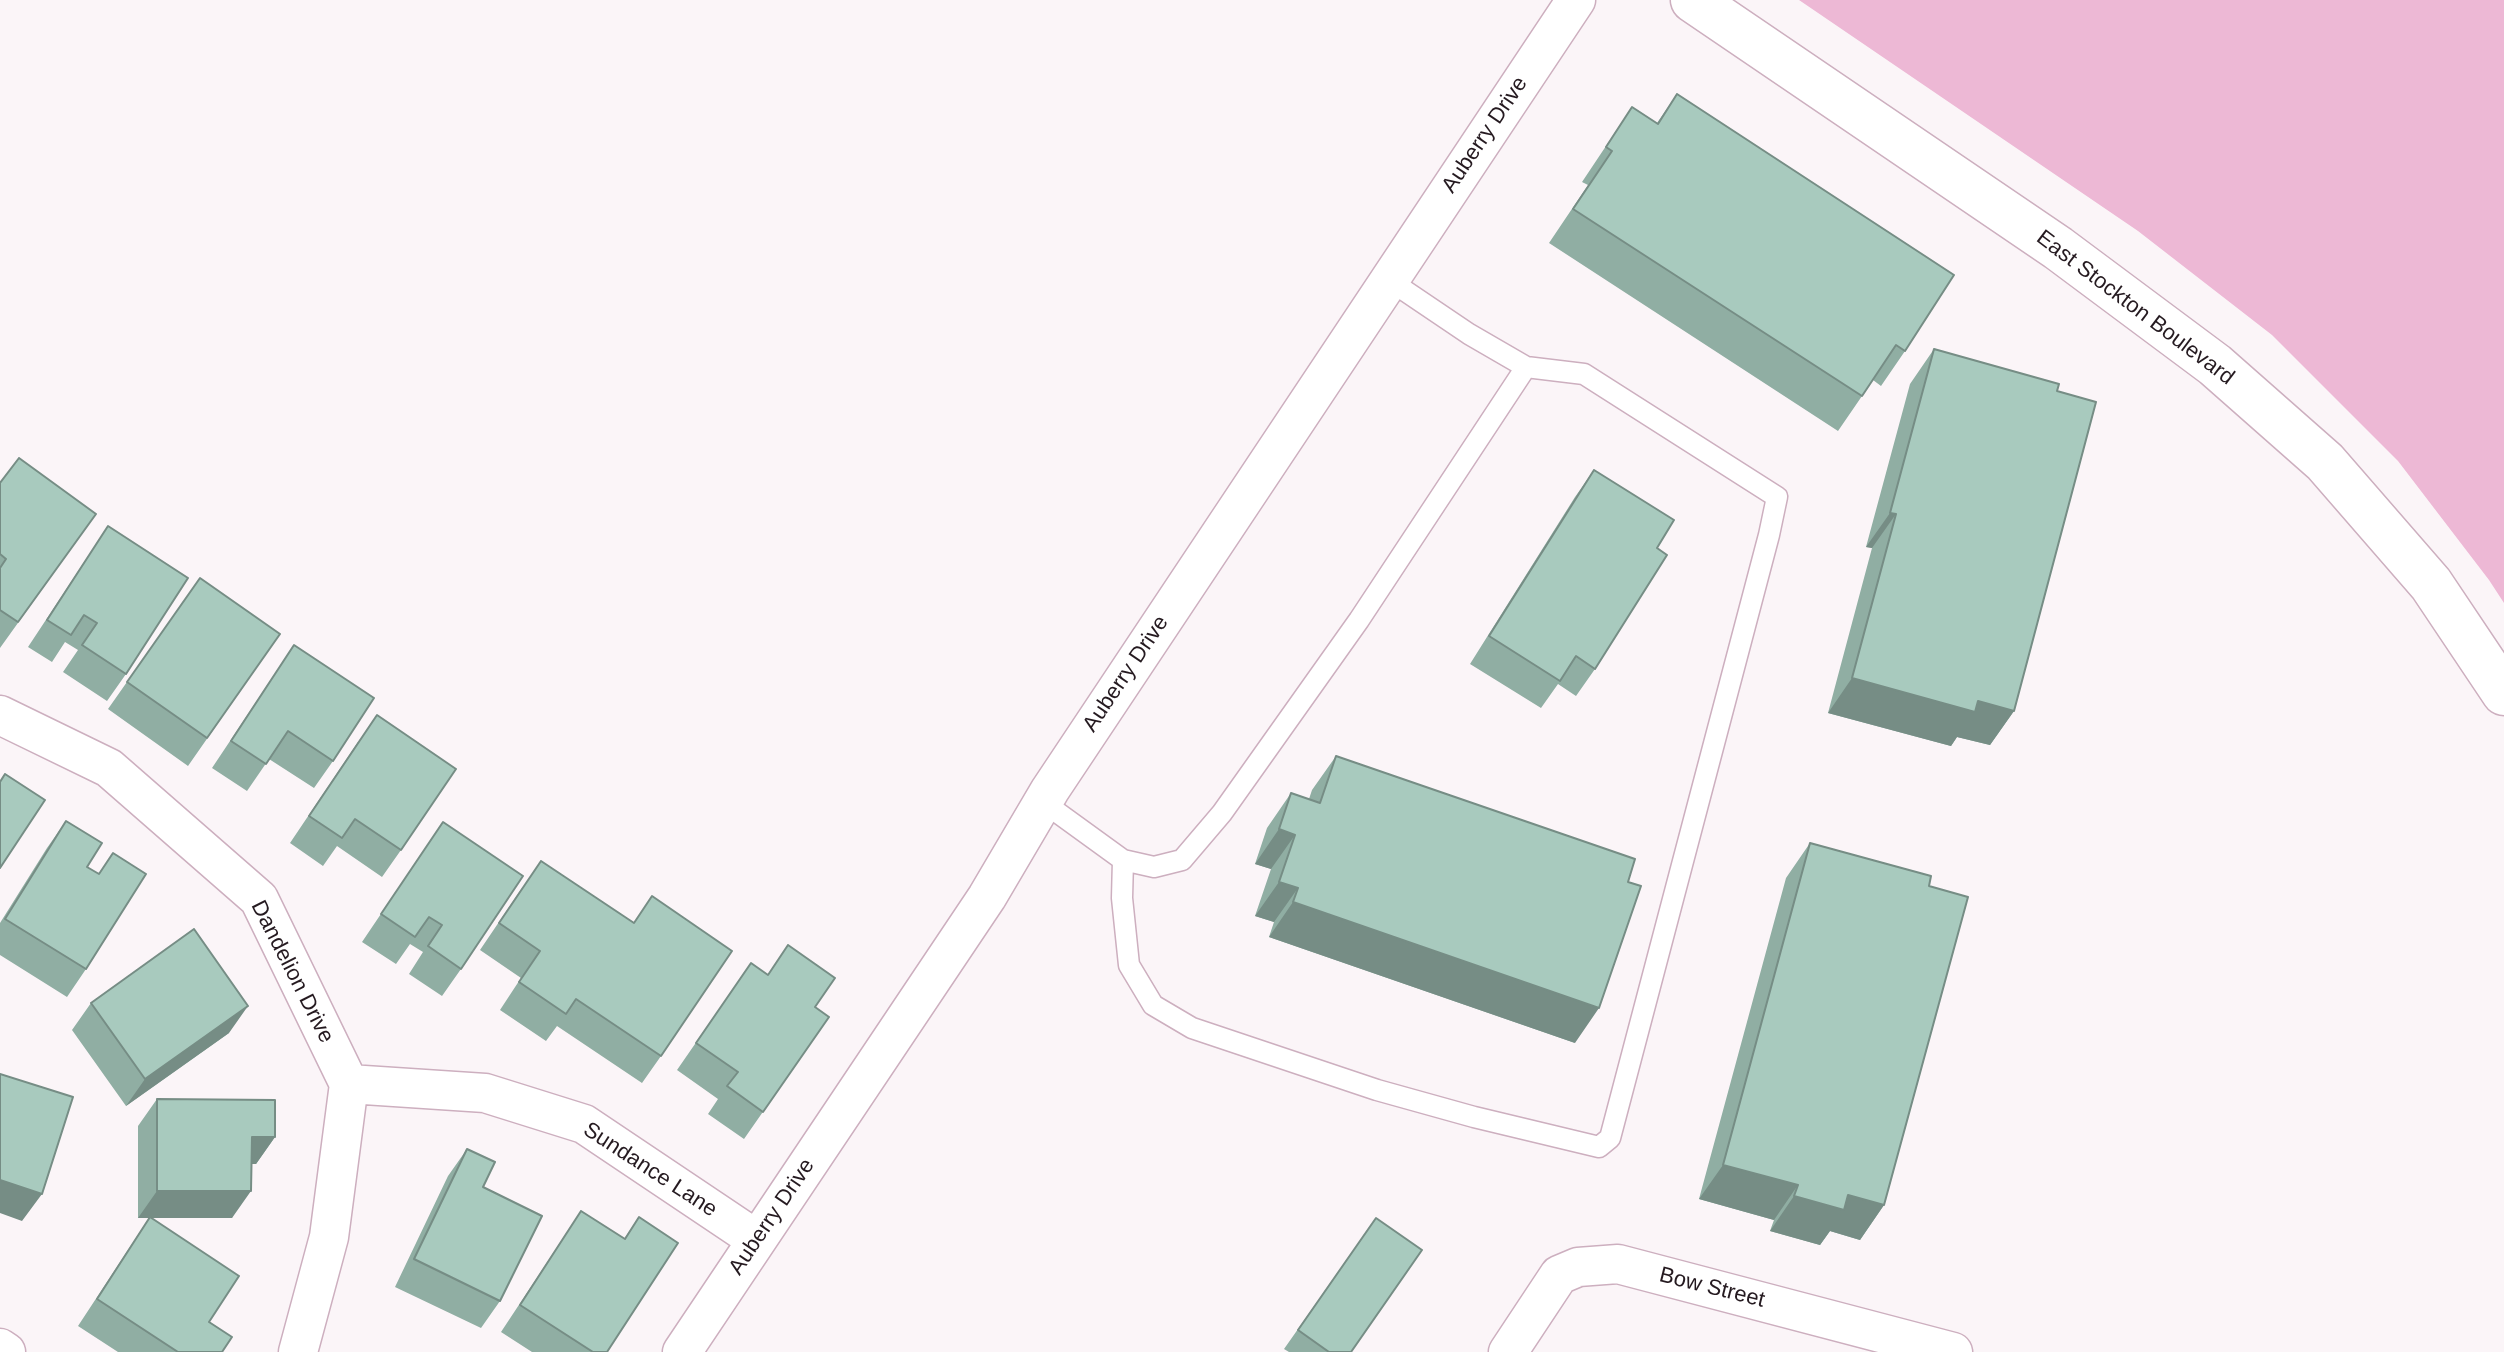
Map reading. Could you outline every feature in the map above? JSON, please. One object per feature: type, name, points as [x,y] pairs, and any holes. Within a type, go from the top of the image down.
[{"type":"street","name":"Auberry Drive","points":[[682,1352],[987,897],[1043,802],[1576,0]]},
{"type":"street","name":"East Stockton Boulevard","points":[[1693,0],[2058,248],[2215,365],[2325,462],[2431,584],[2504,693]]},
{"type":"street","name":"Dandelion Drive","points":[[0,715],[109,768],[259,899],[349,1084]]},
{"type":"street","name":"Sundance Lane","points":[[349,1084],[485,1093],[584,1124],[757,1240]]},
{"type":"street","points":[[298,1352],[329,1237],[349,1084]]},
{"type":"street","name":"Bow Street","points":[[1508,1352],[1559,1275],[1578,1267],[1618,1264],[1953,1352]]},
{"type":"street","points":[[0,1348],[6,1352]]},
{"type":"lane","points":[[1123,860],[1122,898],[1129,965],[1153,1005],[1192,1028],[1377,1090],[1474,1117],[1599,1147],[1610,1138],[1777,497],[1584,374],[1526,367],[1469,334],[1389,280]]},
{"type":"lane","points":[[1043,802],[1123,860],[1154,867],[1182,860],[1222,813],[1359,620],[1526,367]]},
{"type":"shaded area","points":[[1799,0],[2504,0],[2504,603],[2398,461],[2272,335],[2138,231]]},
{"type":"building","points":[[1677,94],[1954,275],[1905,351],[1896,345],[1862,396],[1573,209],[1612,151],[1606,147],[1632,107],[1658,124]]},
{"type":"building","points":[[1934,349],[2059,384],[2057,391],[2096,402],[2014,711],[1978,701],[1975,712],[1852,678],[1896,514],[1890,513]]},
{"type":"building","points":[[19,458],[96,514],[18,622],[0,610],[0,568],[6,559],[0,554],[0,483]]},
{"type":"building","points":[[1594,470],[1674,520],[1657,548],[1667,555],[1595,669],[1576,656],[1560,681],[1489,636]]},
{"type":"building","points":[[108,526],[188,578],[126,674],[82,645],[97,623],[84,615],[71,635],[47,620]]},
{"type":"building","points":[[200,578],[280,634],[207,738],[127,682]]},
{"type":"building","points":[[294,645],[374,698],[333,761],[288,731],[266,764],[231,741]]},
{"type":"building","points":[[377,715],[456,769],[401,850],[355,819],[342,838],[309,816]]},
{"type":"building","points":[[1336,756],[1635,859],[1628,882],[1641,886],[1599,1008],[1293,902],[1298,888],[1279,882],[1295,835],[1279,829],[1291,793],[1320,803]]},
{"type":"building","points":[[5,774],[45,800],[0,868],[0,782]]},
{"type":"building","points":[[66,821],[102,843],[87,867],[99,874],[113,853],[146,874],[86,969],[5,919]]},
{"type":"building","points":[[443,822],[523,876],[461,969],[428,946],[442,925],[429,917],[415,937],[381,914]]},
{"type":"building","points":[[1810,843],[1931,876],[1929,886],[1968,897],[1884,1205],[1848,1195],[1844,1210],[1794,1196],[1798,1185],[1723,1165]]},
{"type":"building","points":[[541,861],[634,923],[652,896],[732,951],[661,1056],[576,999],[566,1014],[519,982],[540,951],[499,923]]},
{"type":"building","points":[[194,929],[248,1006],[145,1079],[91,1003]]},
{"type":"building","points":[[788,945],[835,978],[815,1007],[829,1017],[763,1112],[727,1086],[738,1072],[696,1043],[751,963],[768,975]]},
{"type":"building","points":[[0,1074],[73,1097],[42,1194],[0,1180]]},
{"type":"building","points":[[157,1099],[275,1100],[275,1137],[252,1137],[251,1191],[157,1191]]},
{"type":"building","points":[[467,1149],[495,1162],[483,1187],[542,1216],[500,1301],[414,1259]]},
{"type":"building","points":[[581,1211],[625,1239],[639,1217],[678,1243],[607,1352],[593,1352],[520,1305]]},
{"type":"building","points":[[150,1217],[239,1276],[209,1322],[232,1337],[222,1352],[178,1352],[97,1299]]},
{"type":"building","points":[[1376,1218],[1422,1250],[1351,1352],[1329,1352],[1298,1330]]}]
